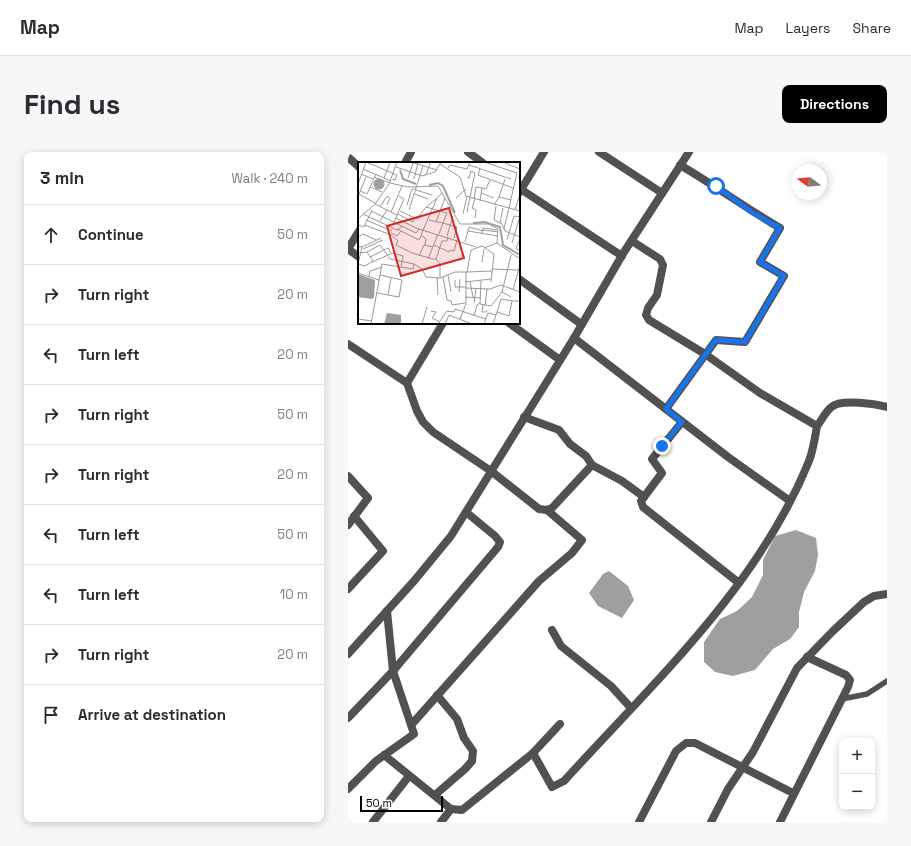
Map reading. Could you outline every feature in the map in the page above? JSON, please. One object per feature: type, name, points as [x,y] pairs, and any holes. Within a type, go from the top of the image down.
[{"type":"street","points":[[406,162],[411,152]]},
{"type":"street","points":[[468,152],[483,162]]},
{"type":"street","points":[[544,152],[520,190],[622,256]]},
{"type":"street","points":[[598,152],[662,193]]},
{"type":"street","points":[[348,654],[451,536],[574,338],[622,256],[689,152]]},
{"type":"street","points":[[348,157],[358,166]]},
{"type":"street","points":[[666,409],[716,340],[745,342],[784,276],[760,262],[780,228],[751,212],[716,186],[680,165]]},
{"type":"street","points":[[358,233],[348,249],[358,256]]},
{"type":"street","points":[[632,241],[660,259],[663,265],[657,295],[648,308],[646,315],[649,320],[705,354],[760,394],[817,426]]},
{"type":"street","points":[[520,280],[581,324]]},
{"type":"street","points":[[406,383],[442,324]]},
{"type":"street","points":[[510,324],[560,360]]},
{"type":"street","points":[[574,338],[682,422],[790,501]]},
{"type":"street","points":[[348,344],[406,383],[423,422],[433,432],[491,471],[539,508],[547,510],[582,540],[572,553],[539,581],[412,724]]},
{"type":"street","points":[[533,753],[552,788],[564,781],[631,708],[691,646],[738,583],[770,537],[790,501],[809,461],[817,426],[833,406],[838,404],[864,404],[887,407]]},
{"type":"street","points":[[524,417],[559,430],[570,444],[586,456],[592,465],[622,481],[644,497]]},
{"type":"street","points":[[682,422],[652,459],[662,473],[641,501],[643,507],[738,583]]},
{"type":"street","points":[[547,510],[552,508],[592,465]]},
{"type":"street","points":[[348,476],[368,498],[348,525]]},
{"type":"street","points":[[348,718],[393,671],[498,547],[500,542],[495,536],[466,512]]},
{"type":"street","points":[[348,589],[383,551],[354,516]]},
{"type":"street","points":[[710,822],[728,789],[744,767],[797,668],[807,656],[864,602],[881,595]]},
{"type":"street","points":[[348,789],[384,755],[414,734],[412,724],[403,706],[393,671],[387,611]]},
{"type":"street","points":[[552,630],[561,646],[611,686],[631,708]]},
{"type":"street","points":[[780,822],[842,699],[850,680],[846,674],[807,656]]},
{"type":"street","points":[[435,794],[465,770],[472,761],[473,751],[464,738],[457,719],[437,695]]},
{"type":"street","points":[[384,755],[409,776],[435,794],[451,809],[462,810],[533,753],[560,724]]},
{"type":"street","points":[[639,822],[676,751],[686,743],[696,743],[793,794]]},
{"type":"street","points":[[373,822],[409,776]]},
{"type":"street","points":[[441,822],[451,809]]},
{"type":"lane","points":[[842,699],[867,694],[887,681]]},
{"type":"shaded area","points":[[796,530],[816,538],[818,555],[815,571],[804,592],[799,612],[799,627],[790,639],[773,649],[755,670],[733,676],[715,672],[704,662],[704,642],[720,619],[737,611],[752,597],[763,575],[763,560],[775,536]]},
{"type":"shaded area","points":[[609,571],[628,586],[634,600],[622,618],[598,606],[589,593],[603,574]]},
{"type":"route","points":[[662,446],[682,422],[666,409],[705,354],[716,340],[745,342],[784,276],[760,262],[780,228],[751,212],[716,186]]}]
